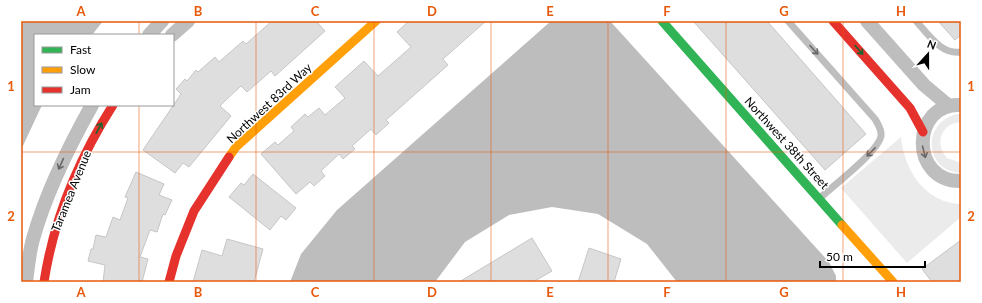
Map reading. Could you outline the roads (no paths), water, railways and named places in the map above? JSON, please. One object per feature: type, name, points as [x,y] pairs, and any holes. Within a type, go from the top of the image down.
[{"type":"street","points":[[150,34],[162,21]]},
{"type":"street","points":[[173,34],[188,21]]},
{"type":"street","name":"Northwest 83rd Way","points":[[169,282],[176,256],[194,210],[236,147],[376,21]]},
{"type":"street","name":"Northwest 38th Street","points":[[662,21],[893,282]]},
{"type":"street","points":[[833,21],[910,108],[923,132]]},
{"type":"street","points":[[867,21],[924,85],[955,106]]},
{"type":"street","name":"Taramea Avenue","points":[[26,282],[32,241],[48,193],[68,148],[91,106]]},
{"type":"street","name":"Taramea Avenue","points":[[44,282],[46,262],[58,218],[80,162],[112,106]]},
{"type":"street","points":[[955,106],[938,112],[929,121],[923,132],[922,145],[925,158],[932,169],[942,177],[955,181],[961,180]]},
{"type":"lane","points":[[788,21],[876,118],[880,129],[881,135],[874,150],[820,198]]},
{"type":"lane","points":[[916,21],[940,48],[948,52],[961,52]]}]
